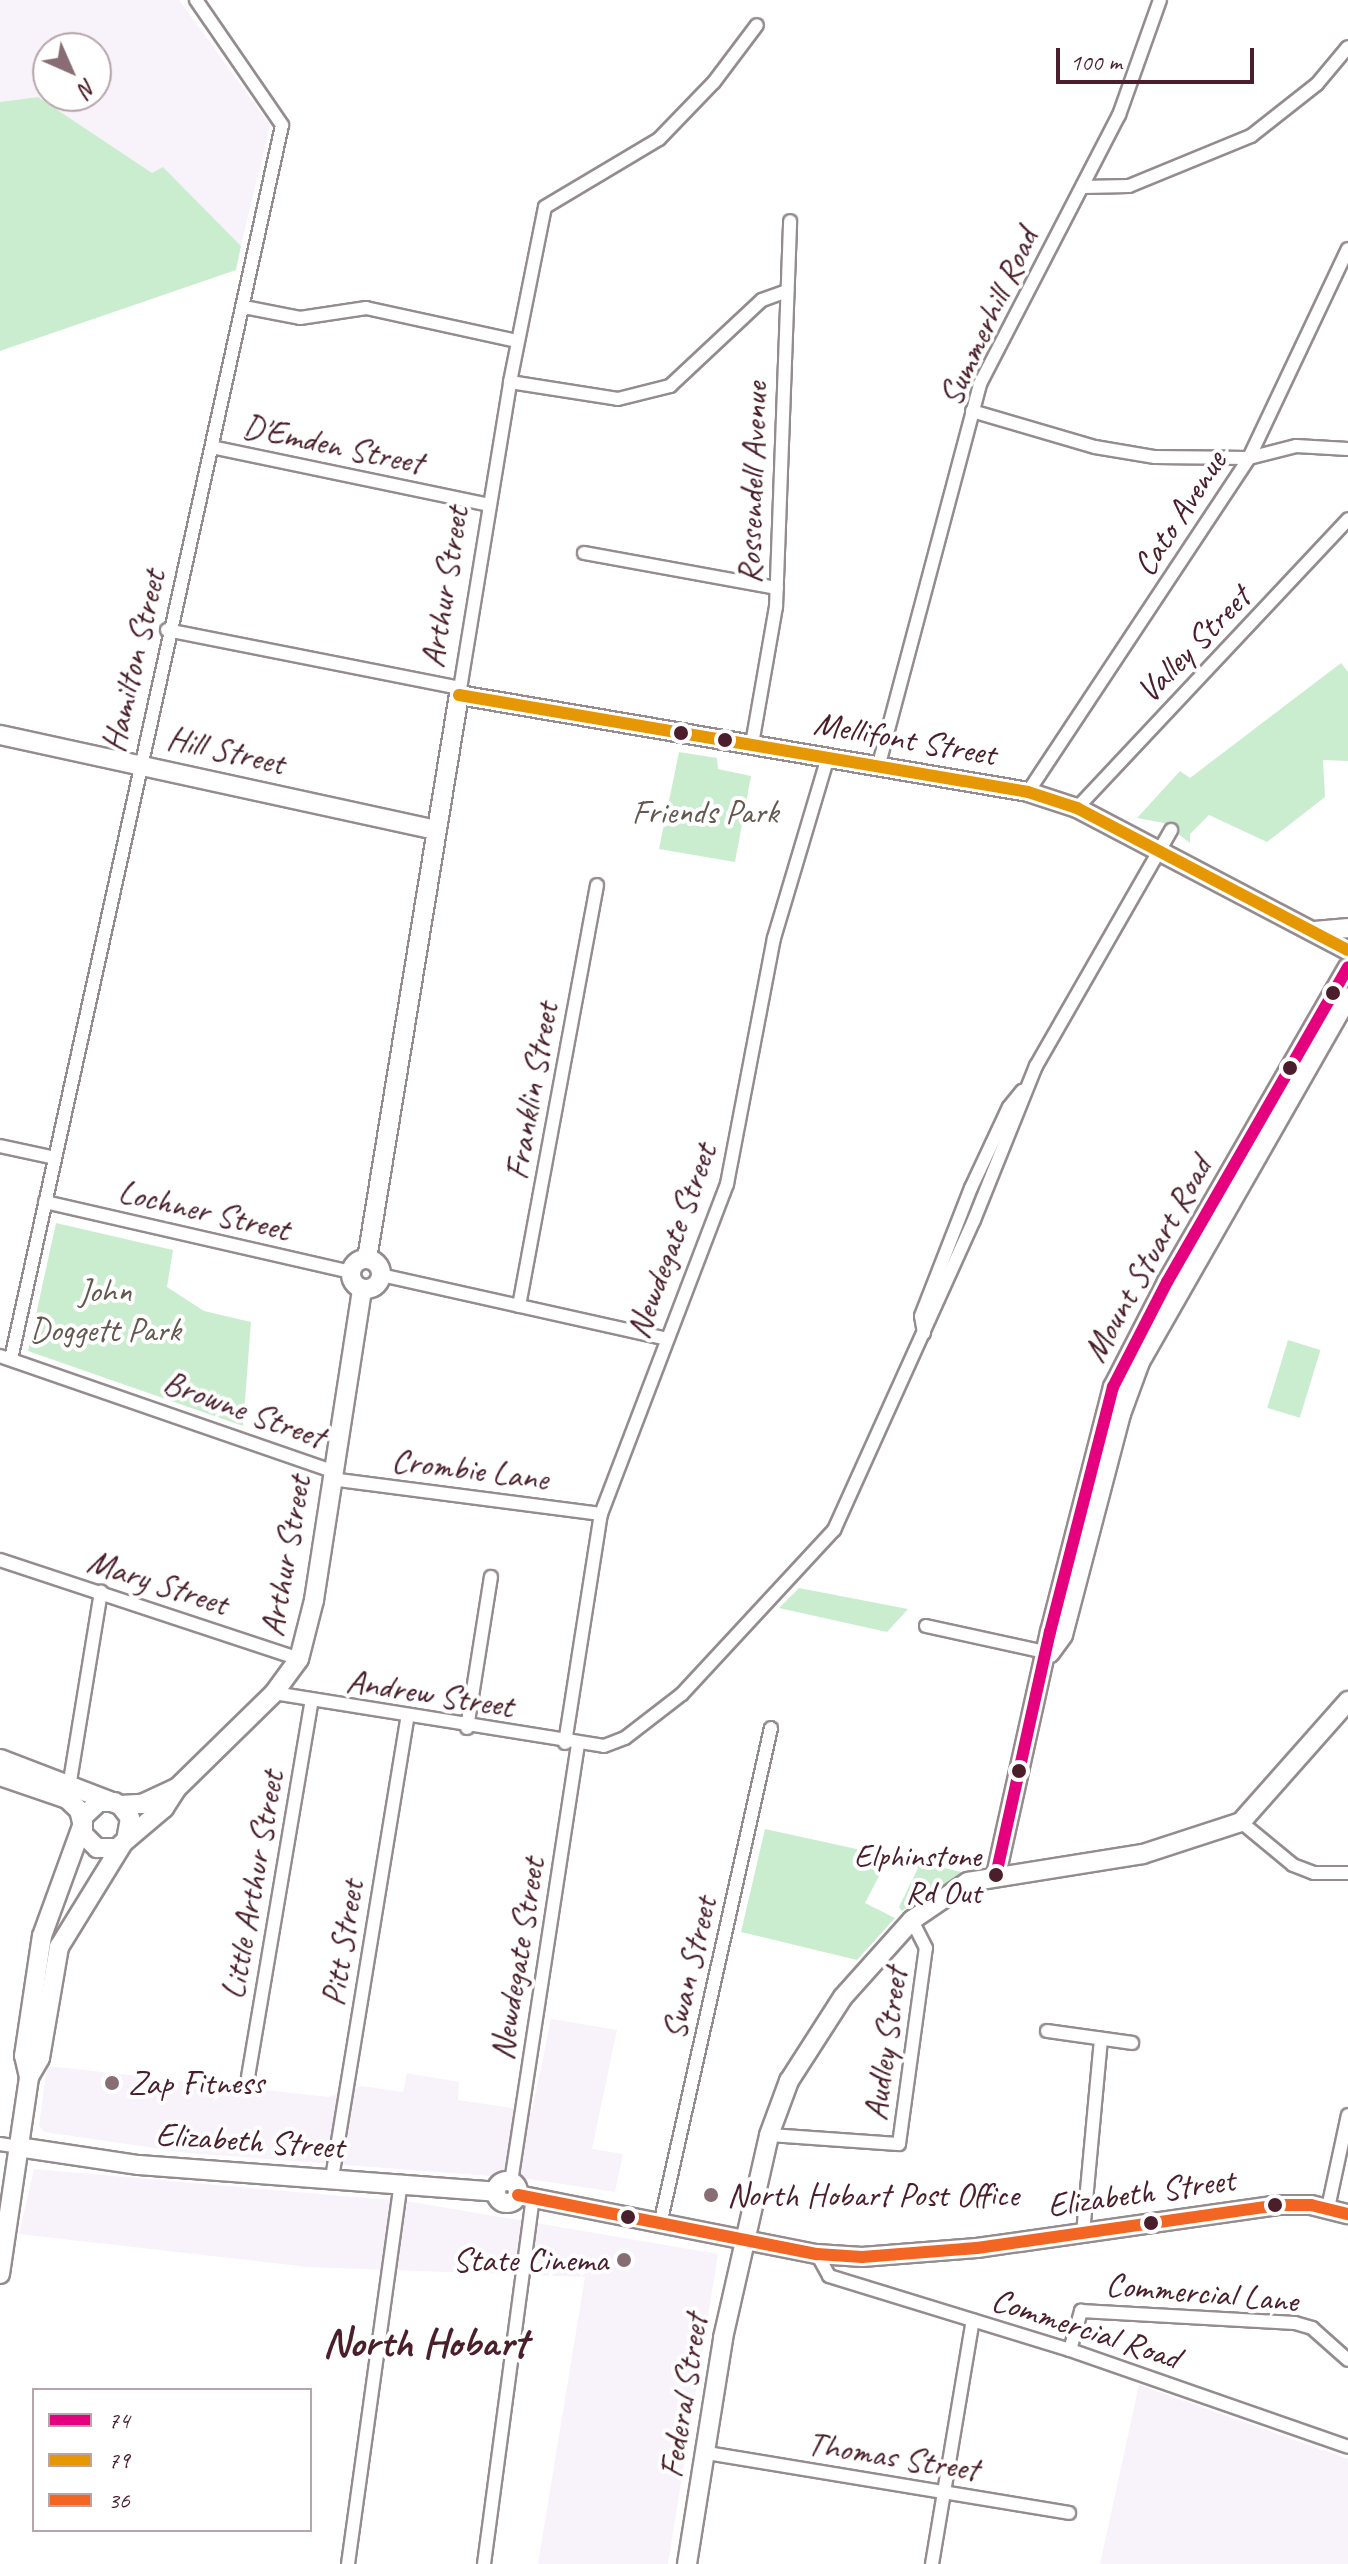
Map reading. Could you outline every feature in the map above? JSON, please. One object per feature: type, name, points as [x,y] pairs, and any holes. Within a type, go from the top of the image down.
[{"type":"street","name":"Hamilton Street","points":[[5,1358],[55,1158],[167,630],[244,307],[282,125],[196,0]]},
{"type":"street","name":"Summerhill Road","points":[[879,764],[972,411],[985,373],[1127,96],[1160,0]]},
{"type":"street","name":"Arthur Street","points":[[367,1259],[489,505],[517,341],[545,207],[659,139],[714,82],[757,25]]},
{"type":"street","points":[[1083,187],[1129,186],[1251,136],[1317,84],[1348,47]]},
{"type":"street","name":"Rossendell Avenue","points":[[752,744],[777,588],[790,221]]},
{"type":"street","name":"Cato Avenue","points":[[1028,792],[1249,458],[1348,249]]},
{"type":"street","points":[[510,382],[618,399],[670,386],[762,300],[787,291]]},
{"type":"street","points":[[244,307],[300,318],[366,308],[517,341]]},
{"type":"street","points":[[972,411],[1125,452],[1249,458],[1296,446],[1348,449]]},
{"type":"street","name":"D'Emden Street","points":[[212,447],[489,505]]},
{"type":"street","name":"Valley Street","points":[[1077,808],[1348,519]]},
{"type":"street","points":[[584,553],[777,588]]},
{"type":"street","points":[[167,630],[459,692]]},
{"type":"street","name":"Mellifont Street","points":[[459,692],[1028,792],[1077,808],[1348,950]]},
{"type":"street","name":"Hill Street","points":[[0,735],[437,830]]},
{"type":"street","name":"Newdegate Street","points":[[484,2564],[514,2191],[601,1514],[727,1184],[774,938],[828,757]]},
{"type":"street","name":"Andrew Street","points":[[274,1693],[311,1703],[572,1744],[604,1746],[654,1718],[834,1530],[924,1333],[1027,1086],[1171,830]]},
{"type":"street","name":"Franklin Street","points":[[519,1306],[597,885]]},
{"type":"street","name":"Mellifont Street","points":[[1312,931],[1344,932]]},
{"type":"street","name":"Mount Stuart Road","points":[[996,1875],[1050,1653],[1050,1632],[1113,1387],[1167,1282],[1348,967]]},
{"type":"street","name":"Mount Stuart Road","points":[[1050,1653],[1063,1635],[1121,1414],[1140,1362],[1348,997]]},
{"type":"street","points":[[0,1146],[55,1158]]},
{"type":"street","name":"Lochner Street","points":[[45,1202],[351,1272]]},
{"type":"street","points":[[367,1259],[379,1266],[381,1275],[375,1287],[362,1289],[351,1272],[367,1259]]},
{"type":"street","points":[[381,1275],[667,1339]]},
{"type":"street","name":"Arthur Street","points":[[29,2077],[40,2058],[59,1947],[125,1842],[164,1808],[177,1788],[274,1693],[299,1659],[314,1600],[362,1289]]},
{"type":"street","name":"Browne Street","points":[[5,1358],[332,1475]]},
{"type":"street","name":"Crombie Lane","points":[[332,1475],[601,1514]]},
{"type":"street","name":"Mary Street","points":[[0,1560],[299,1659]]},
{"type":"street","points":[[467,1728],[491,1577]]},
{"type":"street","points":[[70,1781],[101,1592]]},
{"type":"street","points":[[926,1626],[1050,1653]]},
{"type":"street","points":[[1348,1701],[1241,1822],[1293,1865],[1314,1873],[1348,1873]]},
{"type":"street","name":"Little Arthur Street","points":[[248,2077],[311,1703]]},
{"type":"street","name":"Pitt Street","points":[[332,2178],[407,1718]]},
{"type":"street","name":"Swan Street","points":[[661,2220],[771,1728]]},
{"type":"street","points":[[0,1759],[70,1781],[117,1804],[130,1818],[125,1842],[97,1848],[82,1824],[79,1810],[67,1799],[0,1776]]},
{"type":"street","name":"Arthur Street","points":[[117,1804],[142,1804],[177,1788]]},
{"type":"street","points":[[0,2274],[9,2146],[29,2077],[24,2056],[42,1936],[82,1824],[94,1804],[117,1804]]},
{"type":"street","name":"Federal Street","points":[[687,2564],[744,2239],[769,2135],[789,2081],[822,2027],[912,1920],[944,1895],[996,1875],[1143,1854],[1241,1822]]},
{"type":"street","name":"Audley Street","points":[[769,2135],[899,2144],[926,1948],[912,1920]]},
{"type":"street","points":[[1047,2031],[1132,2043]]},
{"type":"street","points":[[1083,2233],[1101,2039]]},
{"type":"street","points":[[1328,2208],[1348,2115]]},
{"type":"street","name":"Elizabeth Street","points":[[9,2146],[139,2165],[514,2191],[817,2254],[862,2257],[963,2250],[1248,2208],[1328,2208],[1348,2214]]},
{"type":"street","points":[[348,2564],[401,2182]]},
{"type":"street","name":"Commercial Road","points":[[817,2254],[829,2276],[1070,2350],[1348,2447]]},
{"type":"street","name":"Commercial Lane","points":[[1070,2350],[1081,2311],[1295,2323],[1312,2328],[1348,2360]]},
{"type":"street","points":[[932,2564],[973,2320]]},
{"type":"street","name":"Thomas Street","points":[[707,2453],[1069,2513]]},
{"type":"shaded area","points":[[0,0],[179,0],[270,125],[241,246],[163,167],[153,174],[60,112],[112,112],[112,32],[32,32],[32,98],[0,102]]},
{"type":"shaded area","points":[[551,2019],[617,2030],[592,2149],[623,2154],[615,2192],[529,2179],[189,2153],[44,2132],[39,2126],[47,2066],[329,2097],[362,2086],[403,2092],[407,2073],[459,2082],[458,2100],[532,2111]]},
{"type":"shaded area","points":[[34,2169],[412,2202],[718,2254],[668,2564],[538,2564],[585,2277],[308,2267],[19,2234]]},
{"type":"shaded area","points":[[1139,2385],[1348,2459],[1348,2564],[1100,2564]]},
{"type":"green space","points":[[32,98],[32,112],[60,112],[152,173],[163,167],[241,246],[236,270],[0,351],[0,102]]},
{"type":"green space","points":[[1341,663],[1348,672],[1348,761],[1323,760],[1325,797],[1267,842],[1209,815],[1190,834],[1190,843],[1164,823],[1137,818],[1180,771],[1190,778]]},
{"type":"green space","name":"Friends Park","points":[[679,752],[717,758],[718,769],[751,776],[735,862],[659,849]]},
{"type":"green space","name":"John Doggett Park","points":[[56,1223],[173,1250],[167,1287],[204,1311],[251,1322],[243,1426],[28,1351]]},
{"type":"green space","points":[[1288,1340],[1321,1350],[1300,1418],[1267,1408]]},
{"type":"green space","points":[[799,1588],[908,1609],[887,1632],[779,1608]]},
{"type":"green space","points":[[765,1829],[962,1872],[902,1911],[899,1907],[918,1868],[889,1857],[865,1903],[895,1918],[857,1960],[741,1932]]},
{"type":"transit line","name":"79","points":[[459,695],[1028,792],[1077,808],[1348,950]]},
{"type":"transit line","name":"74","points":[[996,1875],[1050,1632],[1113,1387],[1167,1282],[1348,967]]},
{"type":"transit line","name":"36","points":[[518,2195],[817,2254],[862,2257],[977,2248],[1278,2205],[1311,2205],[1348,2214]]},
{"type":"place","name":"Elphinstone Rd Out","points":[[996,1875]]},
{"type":"place","name":"Zap Fitness","points":[[112,2083]]},
{"type":"place","name":"North Hobart Post Office","points":[[711,2195]]},
{"type":"place","name":"State Cinema","points":[[624,2260]]},
{"type":"district","name":"North Hobart","points":[[425,2343]]}]
